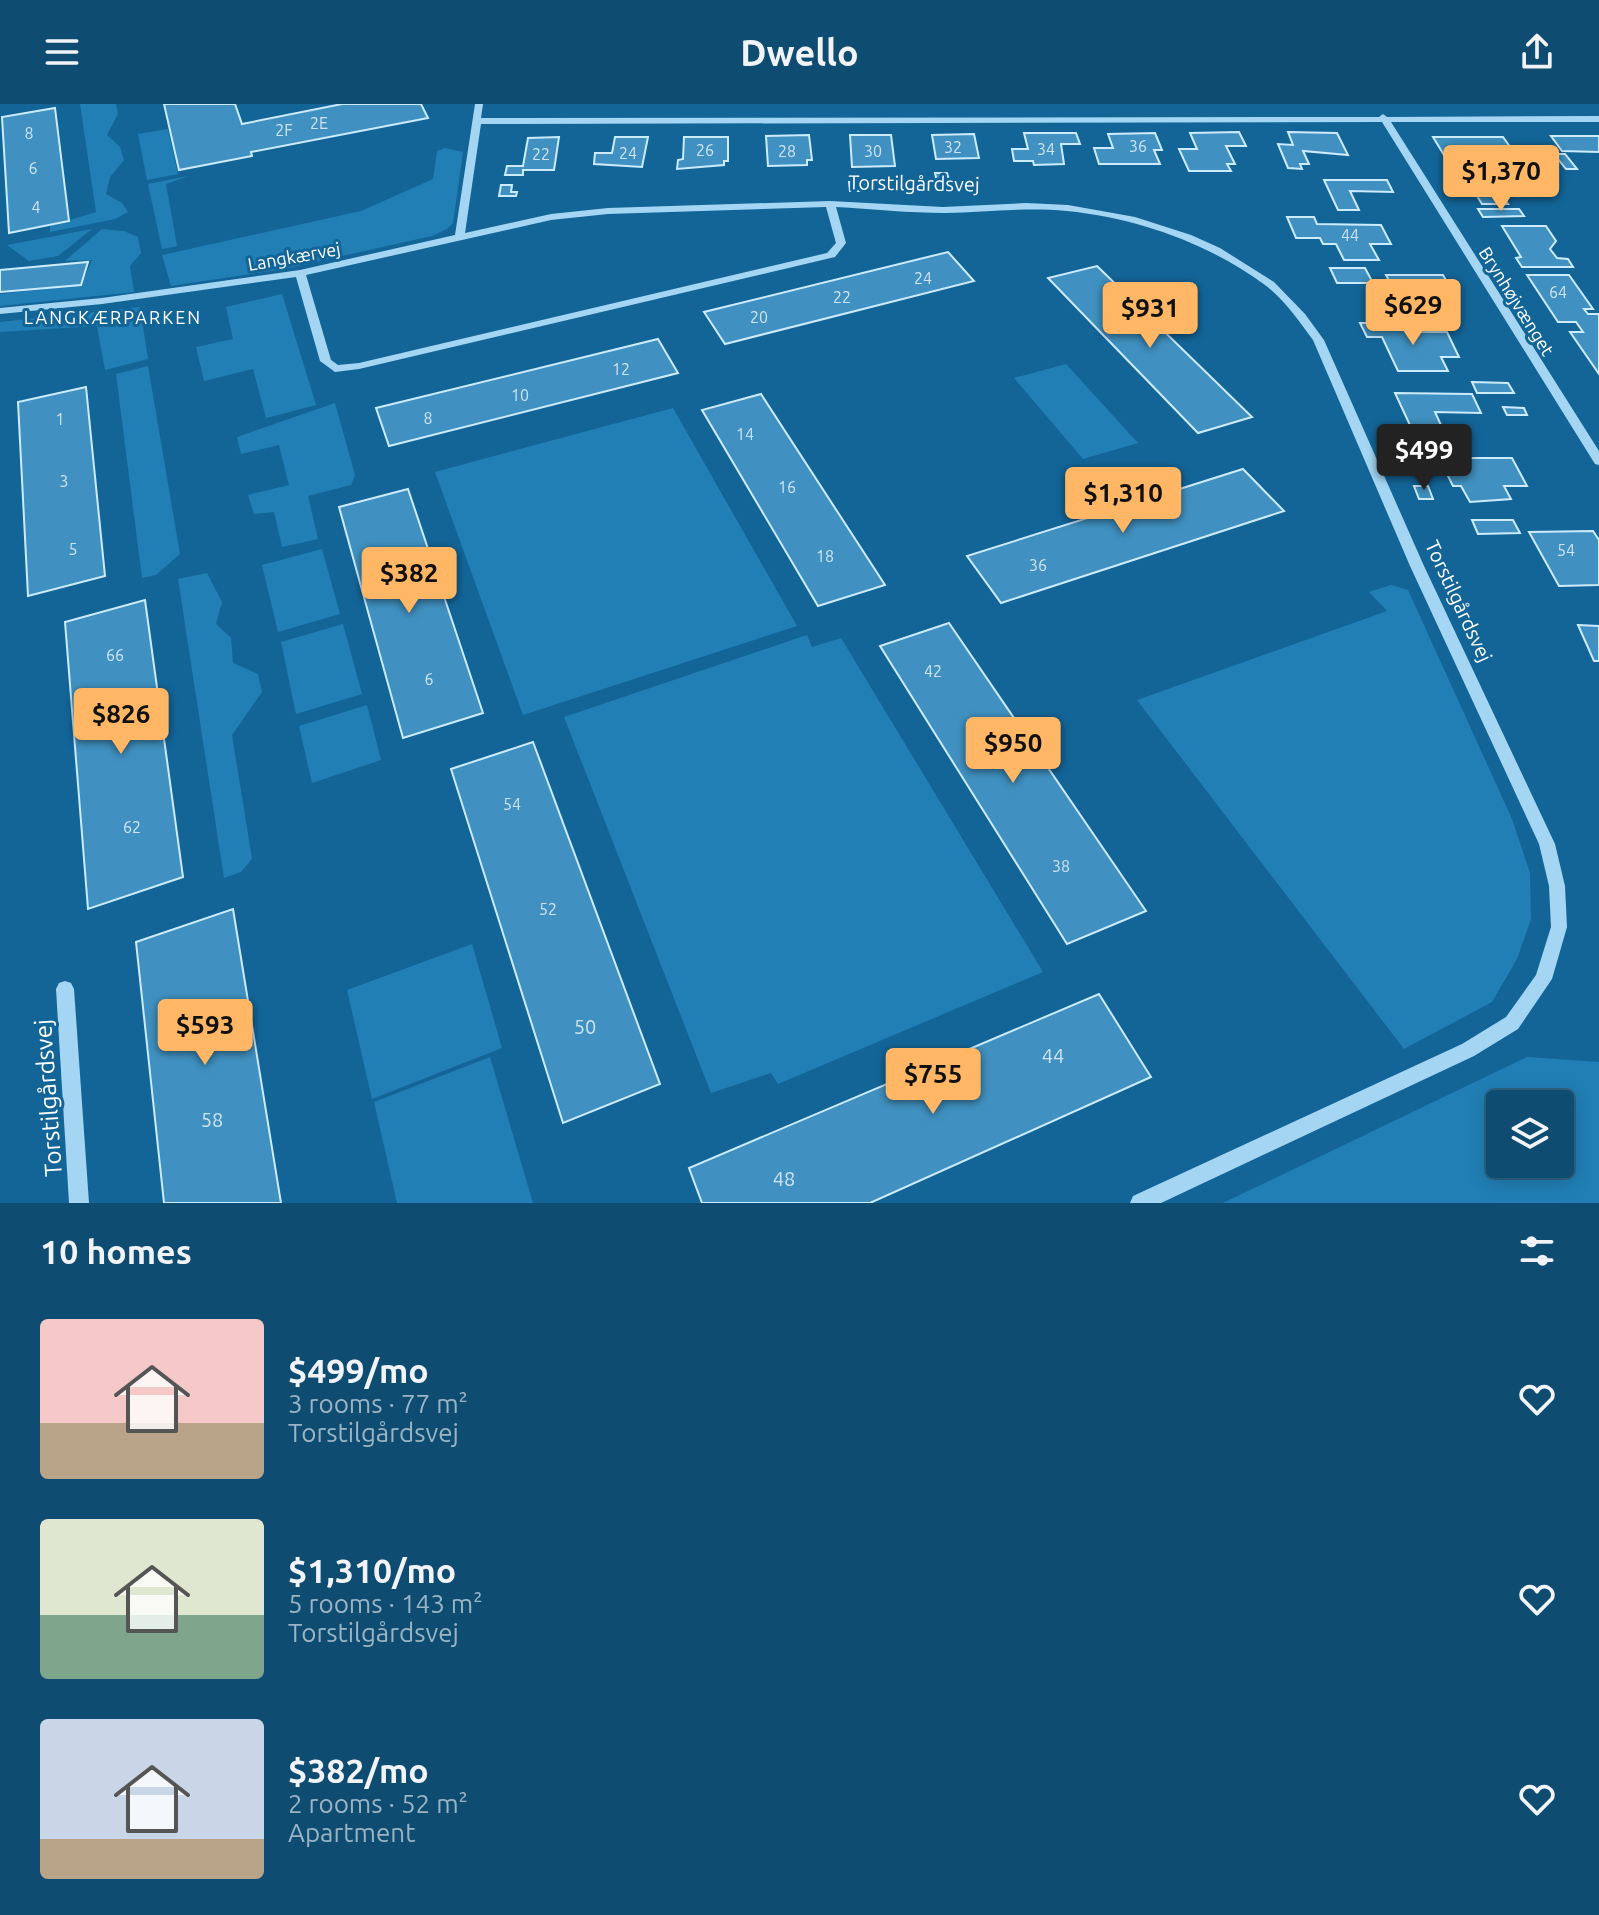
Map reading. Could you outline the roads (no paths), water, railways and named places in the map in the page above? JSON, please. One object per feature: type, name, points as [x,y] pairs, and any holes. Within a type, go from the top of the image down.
[{"type":"street","points":[[460,235],[479,104]]},
{"type":"street","points":[[678,104],[680,119]]},
{"type":"street","name":"Brynhøjvænget","points":[[1383,117],[1599,461]]},
{"type":"street","points":[[477,121],[1599,119]]},
{"type":"street","points":[[300,273],[326,361],[335,369],[359,366],[831,255],[841,243],[830,204]]},
{"type":"street","name":"Torstilgårdsvej","points":[[460,235],[551,217],[594,213],[830,204],[943,210],[1054,207],[1104,213],[1187,237],[1226,255],[1270,284],[1301,316],[1318,340],[1417,566],[1547,844],[1557,886],[1559,927],[1543,979],[1512,1023],[1468,1050],[1140,1203]]},
{"type":"street","name":"Langkærvej","points":[[0,311],[102,301],[300,273],[460,235]]},
{"type":"street","name":"Torstilgårdsvej","points":[[65,989],[79,1203]]},
{"type":"district","name":"LANGKÆRPARKEN","points":[[113,317]]}]
